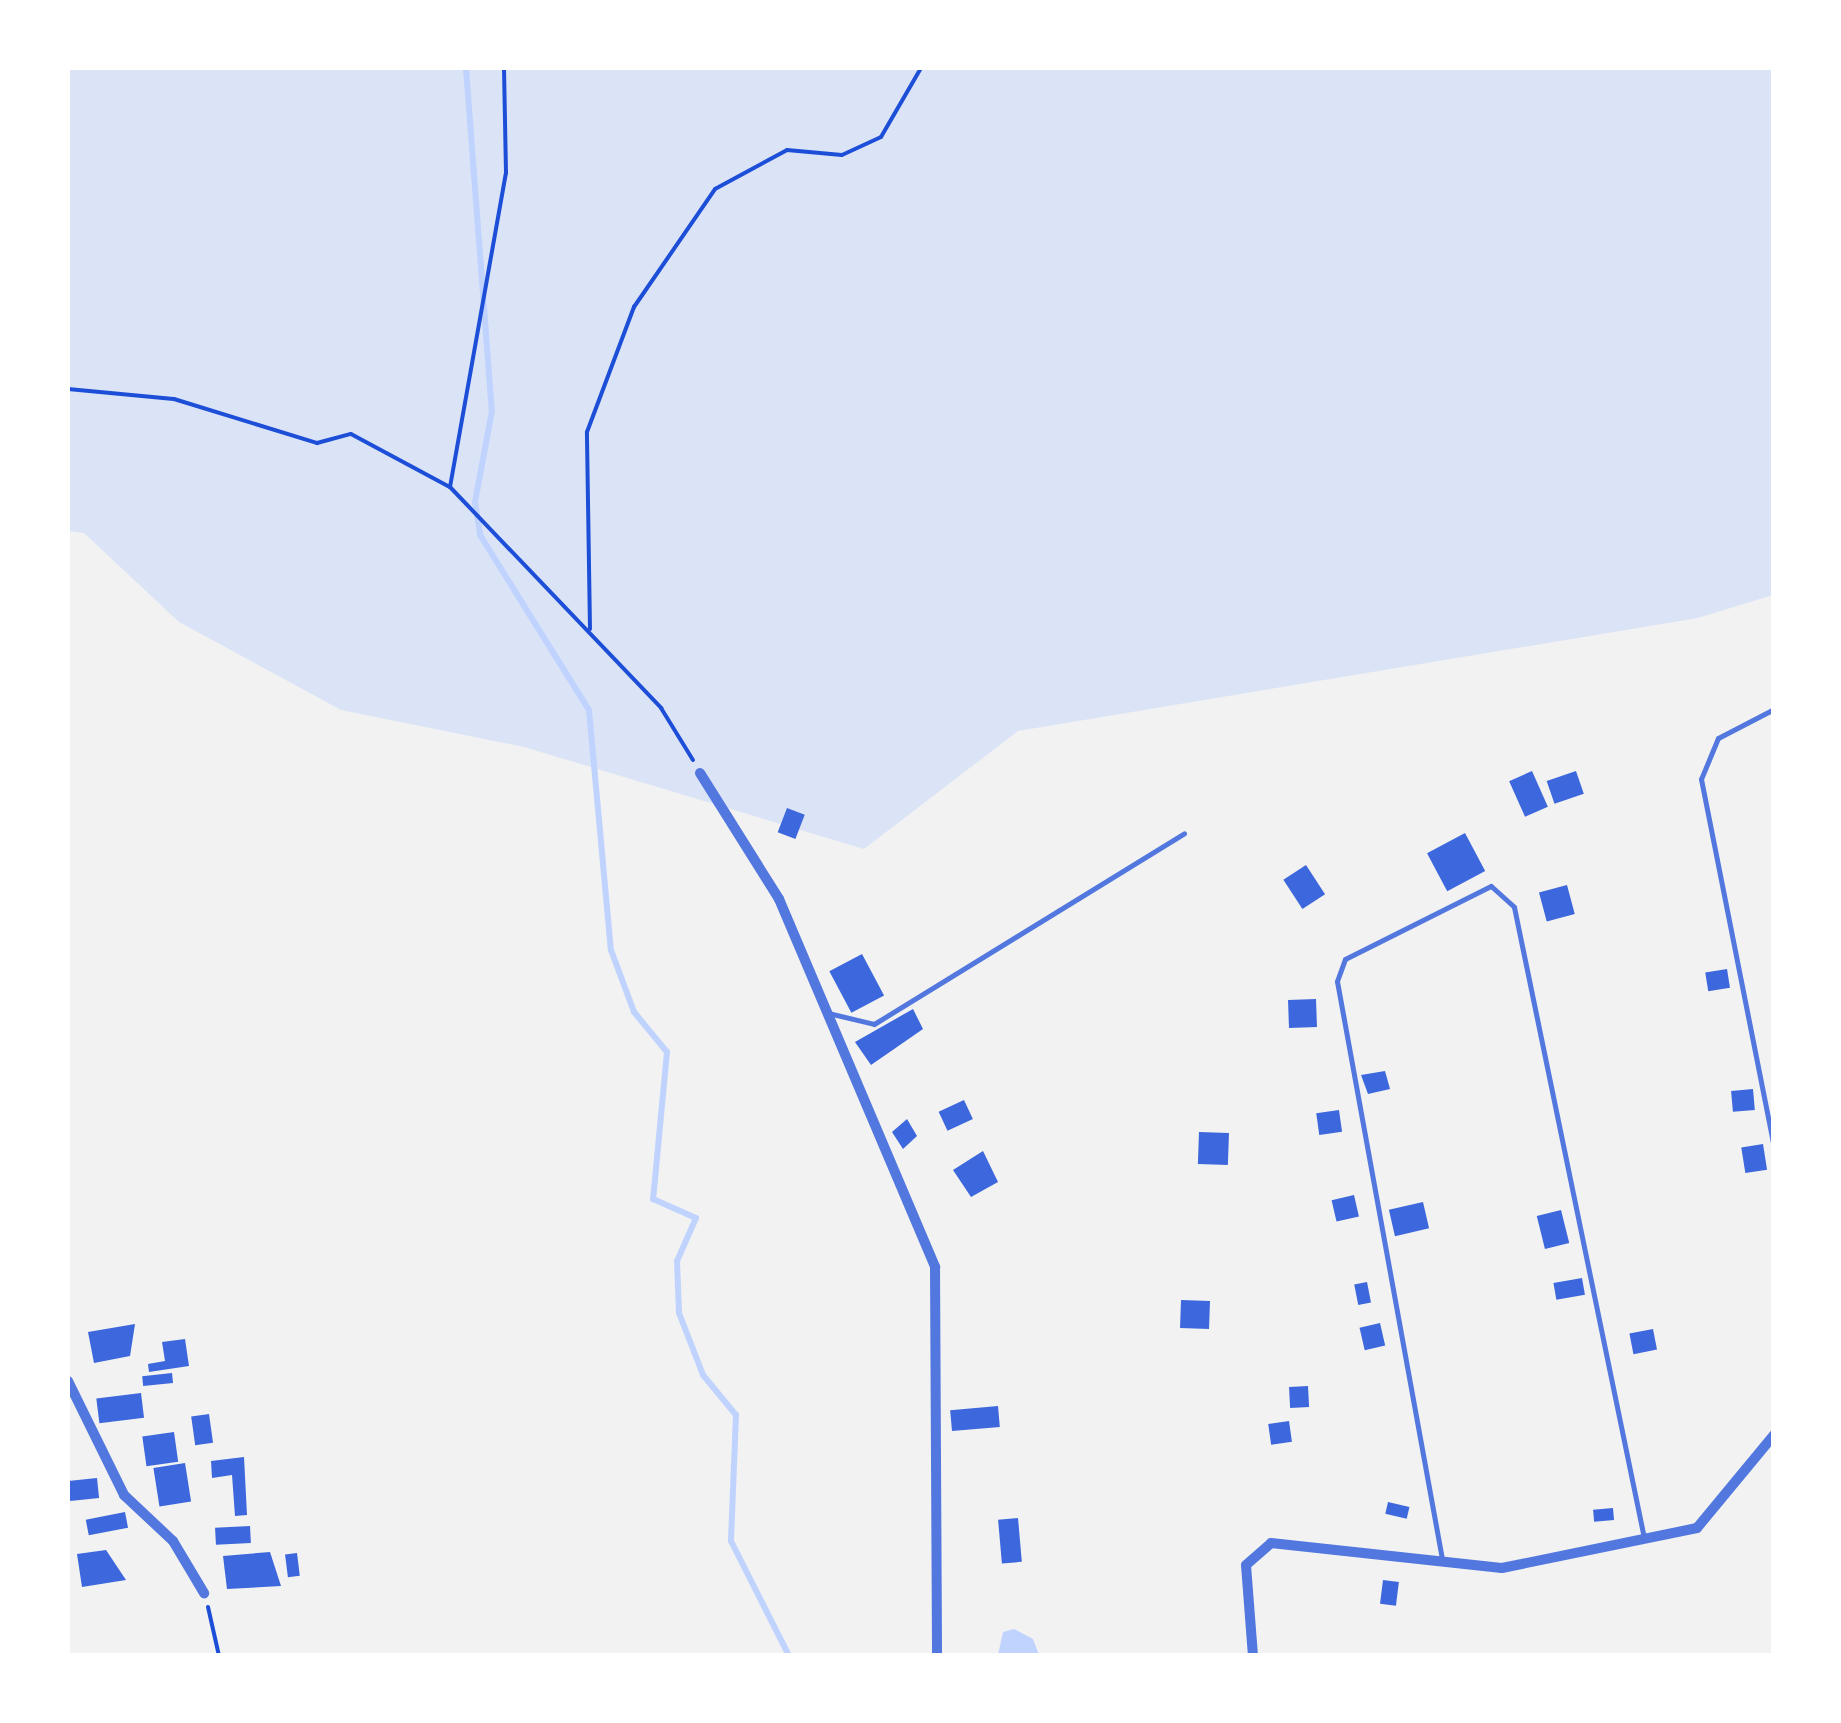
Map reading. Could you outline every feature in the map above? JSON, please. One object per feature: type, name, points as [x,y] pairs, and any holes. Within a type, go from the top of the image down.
[{"type":"street","points":[[700,773],[780,899],[934,1267],[937,1656]]},
{"type":"street","points":[[68,1381],[124,1495],[173,1541],[204,1592]]},
{"type":"street","points":[[1253,1656],[1246,1565],[1256,1550],[1271,1543],[1502,1568],[1696,1528],[1774,1435]]},
{"type":"lane","points":[[1774,710],[1718,738],[1701,780],[1774,1147]]},
{"type":"lane","points":[[825,1012],[874,1024],[1184,833]]},
{"type":"lane","points":[[1442,1562],[1336,982],[1346,959],[1491,886],[1514,907],[1644,1538]]},
{"type":"path","points":[[450,487],[506,173],[504,68]]},
{"type":"path","points":[[590,632],[587,432],[634,307],[715,189],[787,150],[842,155],[881,137],[921,68]]},
{"type":"path","points":[[68,389],[174,399],[317,443],[351,434],[450,487],[661,708],[700,773]]},
{"type":"path","points":[[204,1592],[219,1656]]},
{"type":"shaded area","points":[[68,68],[1773,68],[1773,595],[1698,618],[1018,731],[864,849],[524,747],[341,710],[179,622],[84,533],[68,531]]},
{"type":"water","points":[[1014,1629],[1033,1639],[1039,1655],[998,1655],[1003,1632]]},
{"type":"building","points":[[1532,771],[1548,807],[1525,817],[1509,781]]},
{"type":"building","points":[[1576,771],[1584,794],[1555,804],[1547,781]]},
{"type":"building","points":[[787,808],[805,815],[795,839],[778,832]]},
{"type":"building","points":[[1465,833],[1485,871],[1447,891],[1427,853]]},
{"type":"building","points":[[1306,865],[1325,894],[1302,909],[1283,880]]},
{"type":"building","points":[[1567,885],[1575,914],[1547,921],[1539,893]]},
{"type":"building","points":[[862,954],[884,995],[851,1013],[829,971]]},
{"type":"building","points":[[1727,969],[1730,988],[1708,991],[1705,972]]},
{"type":"building","points":[[1316,999],[1317,1027],[1289,1028],[1288,1000]]},
{"type":"building","points":[[913,1009],[923,1029],[871,1065],[855,1042]]},
{"type":"building","points":[[1385,1071],[1390,1089],[1368,1094],[1361,1075]]},
{"type":"building","points":[[1753,1089],[1755,1110],[1733,1112],[1731,1091]]},
{"type":"building","points":[[964,1100],[973,1119],[947,1131],[939,1112]]},
{"type":"building","points":[[1339,1110],[1342,1132],[1319,1135],[1316,1113]]},
{"type":"building","points":[[907,1119],[917,1136],[903,1149],[892,1132]]},
{"type":"building","points":[[1199,1132],[1229,1133],[1228,1165],[1198,1164]]},
{"type":"building","points":[[1763,1144],[1767,1170],[1745,1173],[1741,1147]]},
{"type":"building","points":[[983,1151],[998,1182],[971,1197],[953,1170]]},
{"type":"building","points":[[1354,1195],[1359,1216],[1337,1222],[1332,1200]]},
{"type":"building","points":[[1423,1202],[1429,1228],[1395,1236],[1389,1210]]},
{"type":"building","points":[[1561,1210],[1569,1243],[1545,1249],[1537,1216]]},
{"type":"building","points":[[1582,1278],[1585,1295],[1556,1300],[1553,1283]]},
{"type":"building","points":[[1367,1282],[1371,1303],[1358,1305],[1354,1284]]},
{"type":"building","points":[[1181,1300],[1210,1301],[1209,1329],[1180,1328]]},
{"type":"building","points":[[1380,1323],[1385,1345],[1365,1350],[1360,1328]]},
{"type":"building","points":[[135,1324],[130,1356],[94,1363],[88,1332]]},
{"type":"building","points":[[1653,1329],[1657,1350],[1633,1354],[1629,1334]]},
{"type":"building","points":[[185,1339],[189,1366],[149,1372],[148,1364],[165,1361],[162,1342]]},
{"type":"building","points":[[172,1373],[173,1383],[143,1386],[142,1376]]},
{"type":"building","points":[[1308,1386],[1309,1407],[1290,1408],[1289,1387]]},
{"type":"building","points":[[141,1393],[144,1418],[99,1423],[96,1398]]},
{"type":"building","points":[[998,1406],[1000,1427],[952,1431],[950,1410]]},
{"type":"building","points":[[209,1414],[213,1443],[195,1445],[191,1417]]},
{"type":"building","points":[[1289,1421],[1292,1442],[1271,1445],[1268,1424]]},
{"type":"building","points":[[174,1432],[178,1462],[146,1466],[142,1436]]},
{"type":"building","points":[[244,1457],[247,1515],[235,1516],[232,1475],[212,1478],[211,1461]]},
{"type":"building","points":[[185,1463],[191,1502],[159,1507],[153,1468]]},
{"type":"building","points":[[97,1478],[99,1498],[70,1501],[68,1481]]},
{"type":"building","points":[[1388,1502],[1409,1507],[1407,1519],[1385,1514]]},
{"type":"building","points":[[1613,1508],[1614,1520],[1594,1522],[1593,1510]]},
{"type":"building","points":[[125,1512],[128,1528],[89,1535],[86,1520]]},
{"type":"building","points":[[1018,1518],[1022,1562],[1002,1564],[998,1520]]},
{"type":"building","points":[[250,1526],[251,1543],[216,1545],[215,1528]]},
{"type":"building","points":[[106,1550],[126,1580],[82,1587],[77,1554]]},
{"type":"building","points":[[270,1552],[281,1586],[227,1589],[223,1556]]},
{"type":"building","points":[[297,1553],[300,1576],[288,1577],[285,1554]]},
{"type":"building","points":[[1383,1580],[1399,1582],[1396,1606],[1380,1604]]},
{"type":"waterway","points":[[466,68],[492,411],[475,502],[480,535],[589,710],[611,950],[634,1012],[667,1052],[653,1199],[696,1218],[677,1261],[679,1313],[703,1375],[736,1415],[731,1541],[789,1656]]}]
